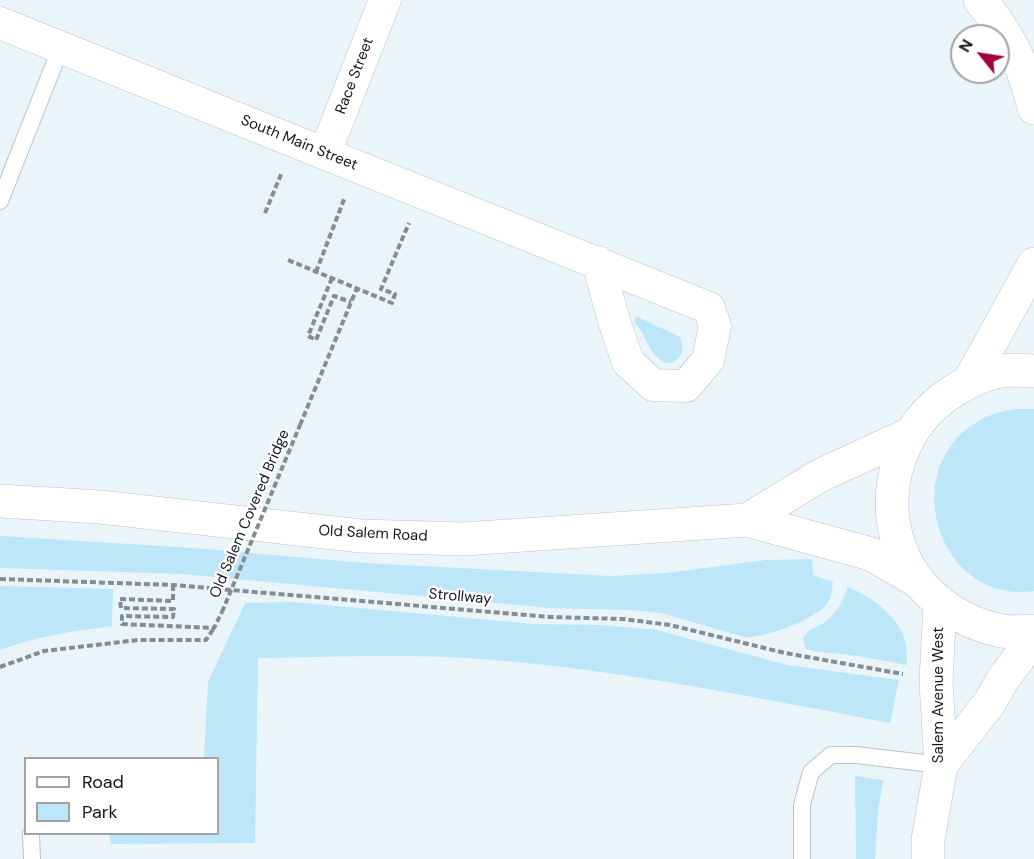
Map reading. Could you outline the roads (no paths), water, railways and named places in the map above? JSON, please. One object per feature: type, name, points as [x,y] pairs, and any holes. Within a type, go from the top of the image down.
[{"type":"main road","points":[[980,0],[1016,51],[1034,108]]},
{"type":"main road","points":[[970,380],[1034,264]]},
{"type":"main road","points":[[930,593],[900,548],[892,510],[895,470],[910,434],[936,402],[970,380],[1009,370],[1034,371]]},
{"type":"main road","name":"Old Salem Road","points":[[747,520],[819,476],[910,434]]},
{"type":"main road","name":"Old Salem Road","points":[[0,501],[100,507],[361,536],[464,539],[747,520],[871,554],[970,621],[1004,631],[1034,631]]},
{"type":"main road","name":"Salem Avenue West","points":[[928,859],[928,840],[941,765],[930,593]]},
{"type":"main road","points":[[941,765],[990,702],[1003,679],[1034,638]]},
{"type":"street","name":"Race Street","points":[[325,153],[385,0]]},
{"type":"street","name":"South Main Street","points":[[0,23],[598,262]]},
{"type":"lane","points":[[0,201],[61,47]]},
{"type":"lane","points":[[802,859],[802,805],[811,772],[831,755],[856,755],[941,765]]},
{"type":"lane","points":[[31,835],[32,859]]}]
